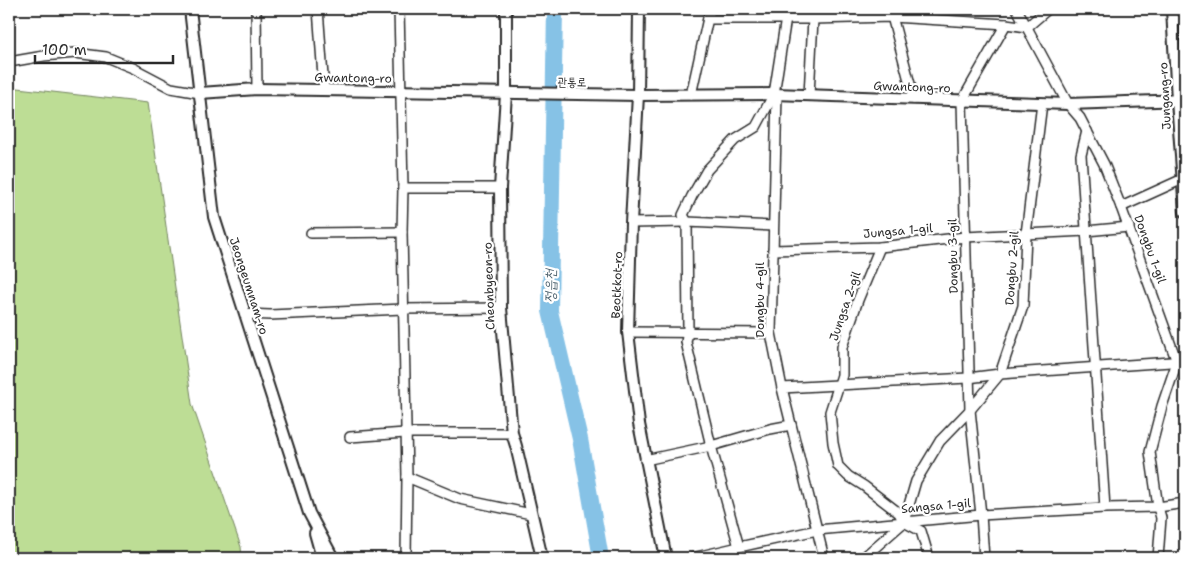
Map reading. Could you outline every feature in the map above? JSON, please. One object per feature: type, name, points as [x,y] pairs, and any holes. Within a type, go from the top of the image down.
[{"type":"street","name":"Jeongeumnam-ro","points":[[190,9],[214,217],[309,513],[333,558]]},
{"type":"street","points":[[256,9],[257,89]]},
{"type":"street","points":[[318,9],[324,90]]},
{"type":"street","points":[[399,9],[407,477],[406,558]]},
{"type":"street","name":"Cheonbyeon-ro","points":[[506,9],[506,94],[500,188],[501,308],[512,433],[542,558]]},
{"type":"street","name":"Beotkkot-ro","points":[[639,9],[638,95],[631,223],[628,332],[645,460],[666,558]]},
{"type":"street","points":[[691,95],[710,9]]},
{"type":"street","points":[[739,547],[686,342],[688,332],[687,222],[683,215],[707,170],[735,140],[756,127],[776,95],[786,18],[790,9]]},
{"type":"street","name":"Dongbu 1-gil","points":[[1017,9],[1068,104],[1080,118],[1104,164],[1181,362]]},
{"type":"street","points":[[708,19],[812,19],[891,13],[1006,24],[1027,28],[1048,9]]},
{"type":"street","name":"Jungang-ro","points":[[1172,9],[1181,100],[1185,212]]},
{"type":"street","points":[[891,13],[914,99]]},
{"type":"street","points":[[810,95],[812,19]]},
{"type":"street","points":[[1173,21],[1185,20]]},
{"type":"street","points":[[962,101],[1006,24]]},
{"type":"street","points":[[9,62],[75,53],[106,57],[134,68],[170,88],[200,93]]},
{"type":"street","name":"Gwantong-ro","points":[[200,93],[257,89],[506,94]]},
{"type":"street","name":"관통로","points":[[506,94],[638,95]]},
{"type":"street","name":"Gwantong-ro","points":[[638,95],[810,95],[1068,104],[1181,100]]},
{"type":"street","name":"Dongbu 4-gil","points":[[776,95],[771,333],[782,388],[824,558]]},
{"type":"street","name":"Dongbu 3-gil","points":[[962,101],[968,378],[984,558]]},
{"type":"street","name":"Dongbu 2-gil","points":[[904,522],[916,481],[940,441],[970,410],[1000,374],[1023,306],[1026,234],[1042,102]]},
{"type":"street","points":[[1086,131],[1081,156],[1105,508]]},
{"type":"street","points":[[1121,207],[1184,179]]},
{"type":"street","points":[[403,188],[500,188]]},
{"type":"street","points":[[631,223],[687,222],[774,226]]},
{"type":"street","name":"Jungsa 1-gil","points":[[773,250],[880,247],[965,237],[1129,227]]},
{"type":"street","points":[[311,234],[402,232]]},
{"type":"street","name":"Jungsa 2-gil","points":[[880,247],[858,300],[842,347],[842,375],[830,412],[833,443],[838,466],[848,476],[864,486],[899,514],[904,522],[921,531],[929,558]]},
{"type":"street","points":[[245,314],[270,315],[403,309],[501,308]]},
{"type":"street","points":[[628,332],[771,333]]},
{"type":"street","points":[[782,388],[968,378],[1000,374],[1181,362],[1162,406],[1150,452],[1161,518],[1158,558]]},
{"type":"street","points":[[645,460],[712,446],[740,437],[791,425]]},
{"type":"street","points":[[350,437],[405,433],[512,433]]},
{"type":"street","points":[[407,477],[460,499],[531,514]]},
{"type":"street","name":"Sangsa 1-gil","points":[[692,558],[817,530],[981,515],[1185,503]]},
{"type":"street","points":[[309,513],[322,558]]},
{"type":"street","points":[[863,558],[904,522]]},
{"type":"green space","points":[[9,87],[148,103],[192,404],[241,547],[242,558],[9,558]]},
{"type":"waterway","name":"정읍천","points":[[555,9],[550,311],[580,439],[601,558]]}]
